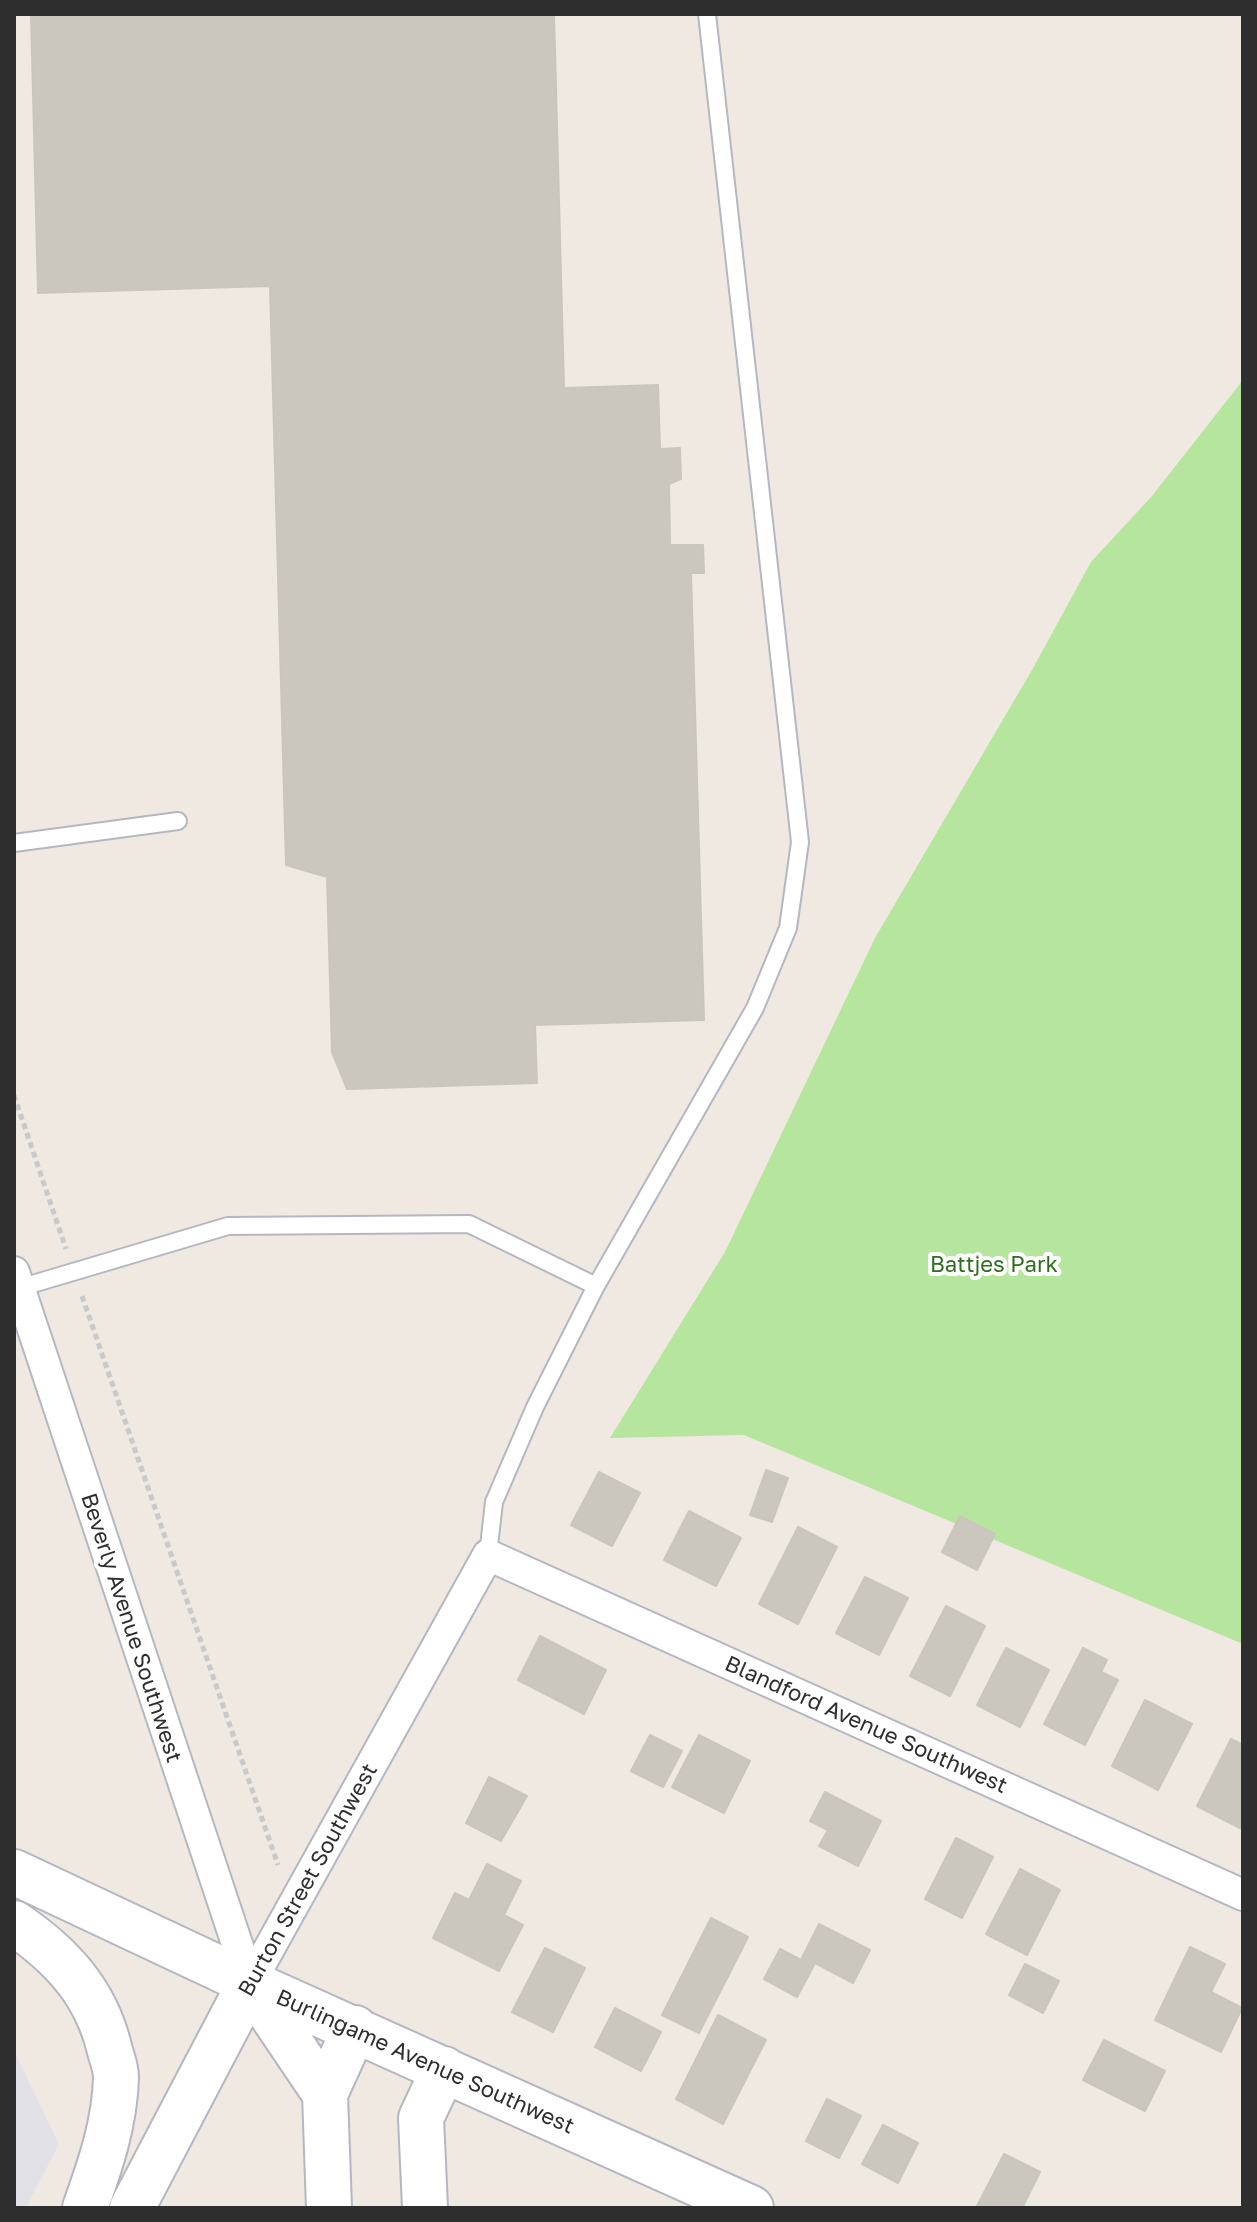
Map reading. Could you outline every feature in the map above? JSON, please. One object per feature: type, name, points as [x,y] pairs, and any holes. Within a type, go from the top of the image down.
[{"type":"street","name":"Beverly Avenue Southwest","points":[[17,1280],[250,1983]]},
{"type":"street","name":"Burton Street Southwest","points":[[132,2208],[250,1983],[488,1555]]},
{"type":"street","name":"Blandford Avenue Southwest","points":[[488,1555],[1243,1895]]},
{"type":"street","name":"Burlingame Avenue Southwest","points":[[14,1872],[250,1983],[751,2208]]},
{"type":"street","points":[[14,1923],[40,1941],[82,1983],[105,2030],[116,2075],[106,2150],[85,2208]]},
{"type":"street","points":[[250,1983],[325,2094]]},
{"type":"street","points":[[329,2208],[325,2094],[355,2028]]},
{"type":"street","points":[[425,2208],[421,2118],[444,2069]]},
{"type":"lane","points":[[488,1555],[494,1502],[535,1407],[596,1286],[755,1008],[788,928],[800,842],[707,14]]},
{"type":"lane","points":[[14,843],[178,821]]},
{"type":"lane","points":[[17,1280],[74,1272],[228,1226],[469,1224],[596,1286]]},
{"type":"path","points":[[14,1095],[239,1758],[280,1870]]},
{"type":"shaded area","points":[[14,2051],[59,2144],[26,2208],[14,2208]]},
{"type":"green space","name":"Battjes Park","points":[[1243,380],[1243,1644],[744,1435],[610,1438],[725,1252],[875,938],[1032,670],[1091,562],[1152,496]]},
{"type":"building","points":[[31,14],[554,14],[564,388],[658,385],[660,449],[680,448],[681,479],[669,484],[670,545],[703,545],[704,573],[691,573],[704,1020],[535,1025],[537,1083],[347,1089],[332,1052],[327,877],[286,865],[270,286],[38,293]]},
{"type":"building","points":[[766,1470],[788,1478],[772,1522],[750,1515]]},
{"type":"building","points":[[599,1472],[640,1493],[612,1546],[571,1525]]},
{"type":"building","points":[[689,1511],[741,1538],[716,1586],[664,1560]]},
{"type":"building","points":[[960,1516],[995,1534],[977,1570],[942,1552]]},
{"type":"building","points":[[798,1527],[837,1547],[798,1624],[759,1604]]},
{"type":"building","points":[[865,1577],[908,1598],[879,1655],[836,1633]]},
{"type":"building","points":[[946,1606],[985,1626],[950,1696],[910,1676]]},
{"type":"building","points":[[540,1636],[606,1670],[584,1714],[518,1680]]},
{"type":"building","points":[[1006,1648],[1049,1670],[1020,1727],[977,1705]]},
{"type":"building","points":[[1083,1648],[1107,1660],[1101,1672],[1118,1680],[1085,1745],[1044,1724]]},
{"type":"building","points":[[1145,1700],[1192,1724],[1158,1790],[1112,1766]]},
{"type":"building","points":[[650,1735],[682,1751],[663,1787],[631,1771]]},
{"type":"building","points":[[699,1735],[750,1761],[724,1813],[672,1787]]},
{"type":"building","points":[[1231,1739],[1243,1745],[1243,1822],[1240,1828],[1197,1806]]},
{"type":"building","points":[[489,1777],[527,1796],[501,1841],[466,1823]]},
{"type":"building","points":[[825,1792],[881,1821],[858,1866],[819,1846],[828,1830],[810,1821]]},
{"type":"building","points":[[956,1838],[993,1857],[962,1918],[925,1899]]},
{"type":"building","points":[[487,1864],[521,1881],[504,1915],[523,1925],[499,1971],[433,1938],[455,1893],[469,1900]]},
{"type":"building","points":[[1020,1869],[1060,1890],[1027,1955],[986,1934]]},
{"type":"building","points":[[711,1918],[748,1937],[699,2033],[662,2015]]},
{"type":"building","points":[[819,1924],[870,1950],[853,1983],[815,1963],[797,1997],[764,1979],[780,1949],[801,1960]]},
{"type":"building","points":[[1190,1947],[1225,1964],[1211,1992],[1242,2008],[1221,2052],[1155,2020]]},
{"type":"building","points":[[545,1948],[585,1968],[553,2032],[512,2012]]},
{"type":"building","points":[[1025,1964],[1059,1981],[1043,2013],[1009,1995]]},
{"type":"building","points":[[615,2008],[661,2032],[641,2071],[595,2047]]},
{"type":"building","points":[[718,2015],[766,2040],[723,2124],[676,2099]]},
{"type":"building","points":[[1104,2040],[1165,2071],[1145,2111],[1083,2080]]},
{"type":"building","points":[[827,2099],[861,2116],[839,2158],[806,2141]]},
{"type":"building","points":[[883,2125],[918,2143],[898,2183],[862,2164]]},
{"type":"building","points":[[1004,2154],[1040,2172],[1022,2208],[976,2208]]}]
